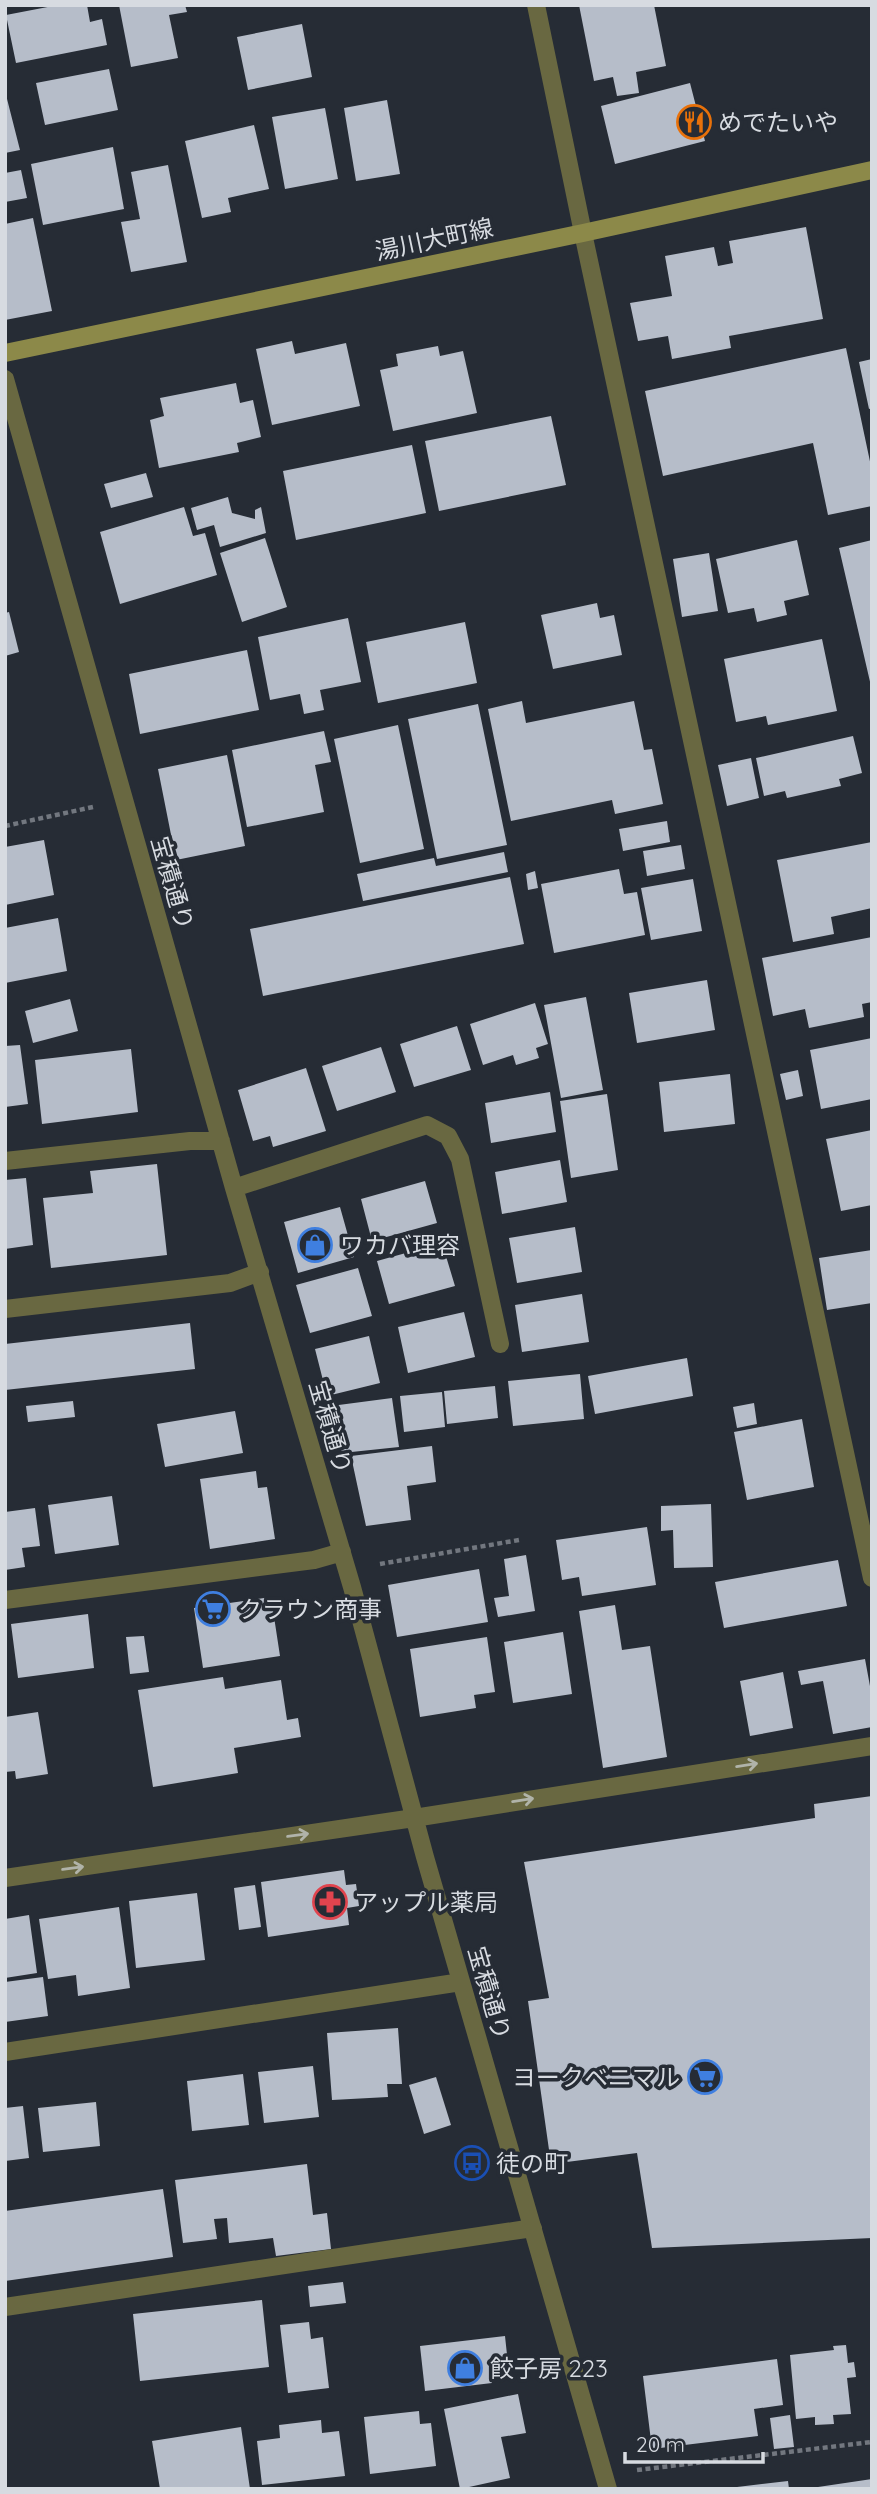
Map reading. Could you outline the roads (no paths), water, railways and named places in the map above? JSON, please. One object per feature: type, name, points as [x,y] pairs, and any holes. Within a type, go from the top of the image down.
[{"type":"main road","name":"湯川大町線","points":[[5,353],[872,170]]},
{"type":"street","points":[[536,5],[872,1578]]},
{"type":"street","name":"宝積通り","points":[[5,379],[233,1188],[342,1552],[414,1818],[608,2489]]},
{"type":"street","points":[[233,1188],[427,1125],[448,1136],[460,1159],[500,1344]]},
{"type":"street","points":[[5,1161],[190,1141],[221,1141]]},
{"type":"street","points":[[5,1309],[229,1283],[260,1272]]},
{"type":"street","points":[[5,1600],[314,1560],[342,1552]]},
{"type":"street","points":[[5,1878],[414,1818],[872,1746]]},
{"type":"street","points":[[5,2052],[461,1982]]},
{"type":"street","points":[[5,2307],[533,2228]]},
{"type":"place","name":"めでたいや","points":[[694,122]]},
{"type":"place","name":"ワカバ理容","points":[[315,1245]]},
{"type":"place","name":"クラウン商事","points":[[213,1609]]},
{"type":"place","name":"アップル薬局","points":[[330,1902]]},
{"type":"place","name":"ヨークベニマル","points":[[705,2077]]},
{"type":"place","name":"徒の町","points":[[472,2163]]},
{"type":"place","name":"餃子房 223","points":[[465,2368]]}]
